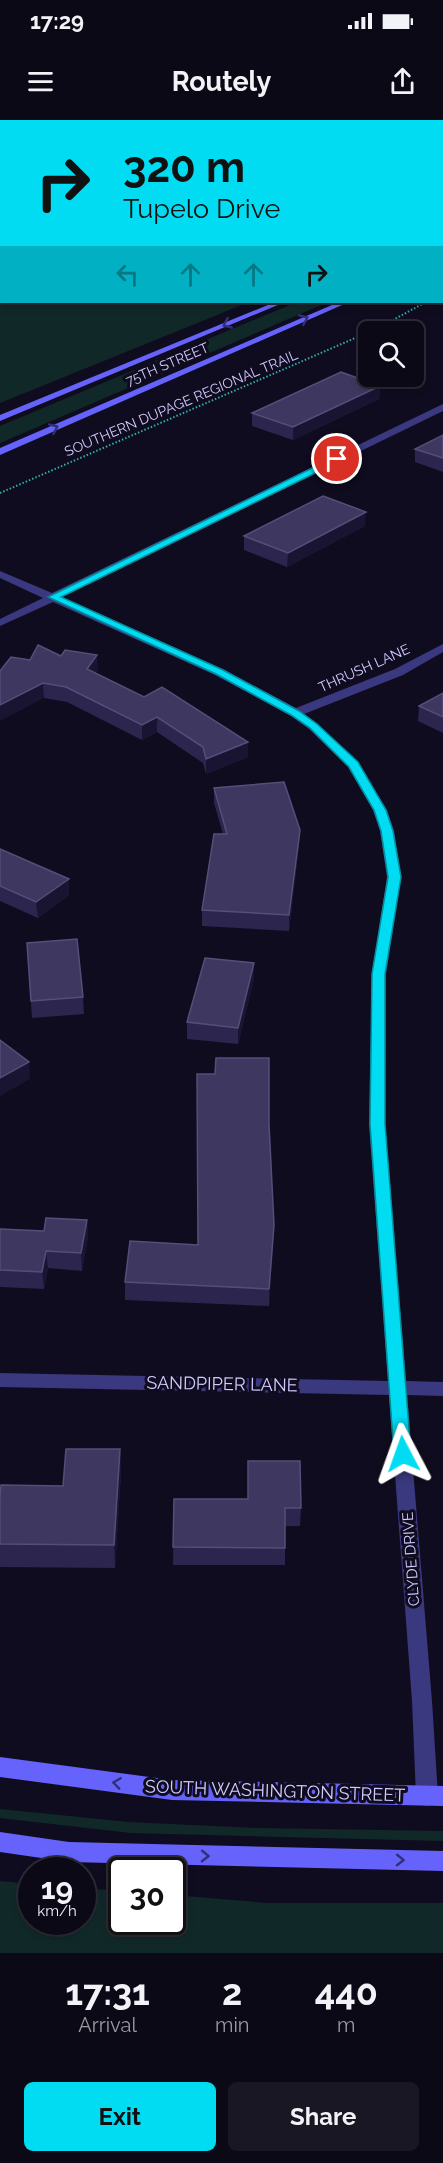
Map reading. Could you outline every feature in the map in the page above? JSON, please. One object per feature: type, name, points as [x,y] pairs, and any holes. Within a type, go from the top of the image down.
[{"type":"main road","name":"75TH STREET","points":[[0,418],[279,303]]},
{"type":"main road","name":"75TH STREET","points":[[0,452],[343,303]]},
{"type":"main road","name":"SOUTH WASHINGTON STREET","points":[[0,1767],[172,1790],[435,1796]]},
{"type":"main road","points":[[0,1842],[69,1852],[443,1862]]},
{"type":"street","points":[[0,624],[443,407]]},
{"type":"street","name":"CLYDE DRIVE","points":[[0,574],[219,672],[295,713],[314,726],[354,765],[380,810],[392,858],[394,877],[378,974],[377,1124],[398,1389],[435,1796]]},
{"type":"street","name":"THRUSH LANE","points":[[295,713],[399,672],[443,647]]},
{"type":"street","name":"SANDPIPER LANE","points":[[0,1380],[443,1389]]},
{"type":"path","name":"SOUTHERN DUPAGE REGIONAL TRAIL","points":[[391,321],[424,303]]},
{"type":"path","name":"SOUTHERN DUPAGE REGIONAL TRAIL","points":[[0,493],[166,418],[263,380],[358,337]]},
{"type":"green space","points":[[0,303],[247,303],[0,403]]},
{"type":"green space","points":[[295,303],[326,303],[0,443],[0,426]]},
{"type":"green space","points":[[0,1809],[128,1822],[257,1828],[443,1831],[443,1841],[131,1833],[0,1818]]},
{"type":"green space","points":[[0,1881],[18,1883],[18,1935],[96,1935],[96,1889],[108,1890],[108,1935],[186,1935],[186,1896],[267,1903],[443,1903],[443,1953],[0,1953]]},
{"type":"building","points":[[341,372],[358,378],[358,387],[378,387],[293,427],[252,413]]},
{"type":"building","points":[[443,435],[443,458],[415,449]]},
{"type":"building","points":[[323,496],[366,512],[288,553],[244,536]]},
{"type":"building","points":[[38,645],[61,656],[65,650],[97,655],[87,669],[144,697],[162,687],[248,742],[206,759],[203,747],[157,717],[142,725],[66,687],[43,683],[0,705],[0,671],[11,657],[30,660]]},
{"type":"building","points":[[443,693],[443,717],[419,706]]},
{"type":"building","points":[[284,782],[300,830],[289,915],[202,910],[214,834],[227,834],[214,788]]},
{"type":"building","points":[[0,849],[69,879],[36,902],[0,886]]},
{"type":"building","points":[[77,939],[83,997],[31,1001],[27,943]]},
{"type":"building","points":[[205,958],[254,963],[238,1028],[187,1022]]},
{"type":"building","points":[[0,1040],[29,1062],[0,1078]]},
{"type":"building","points":[[216,1058],[269,1058],[269,1124],[274,1225],[269,1289],[125,1282],[130,1241],[198,1245],[197,1074],[215,1074]]},
{"type":"building","points":[[46,1218],[87,1220],[81,1253],[46,1251],[42,1272],[0,1270],[0,1229],[44,1231]]},
{"type":"building","points":[[66,1449],[120,1449],[114,1545],[0,1544],[1,1485],[63,1486]]},
{"type":"building","points":[[248,1461],[300,1461],[301,1508],[285,1508],[285,1548],[173,1547],[174,1499],[248,1499]]},
{"type":"route","points":[[337,459],[53,597],[219,672],[295,713],[314,726],[354,765],[380,810],[387,831],[394,877],[378,974],[377,1124],[403,1454]]}]
